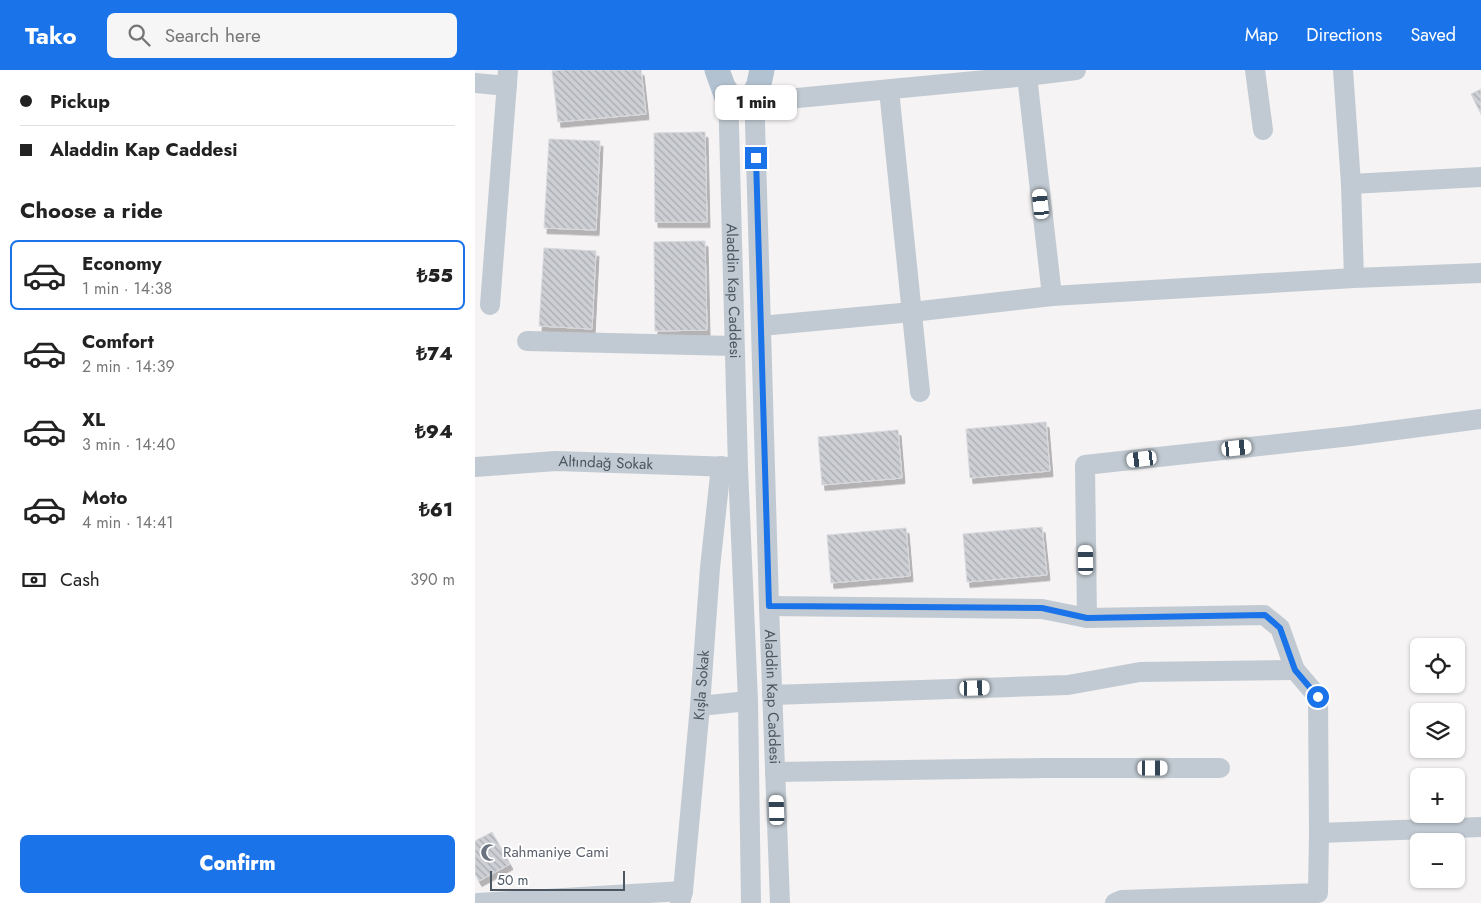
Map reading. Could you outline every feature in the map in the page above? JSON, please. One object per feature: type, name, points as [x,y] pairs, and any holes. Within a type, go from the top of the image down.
[{"type":"main road","points":[[717,70],[729,103]]},
{"type":"main road","points":[[755,102],[762,70]]},
{"type":"street","name":"Aladdin Kap Caddesi","points":[[727,70],[734,346],[729,467],[748,701],[751,903]]},
{"type":"street","name":"Aladdin Kap Caddesi","points":[[753,70],[780,903]]},
{"type":"street","points":[[1255,70],[1263,130]]},
{"type":"street","points":[[1343,70],[1351,184],[1354,278]]},
{"type":"street","points":[[755,102],[1065,71]]},
{"type":"street","points":[[1027,76],[1051,296]]},
{"type":"street","points":[[475,83],[507,78],[489,305]]},
{"type":"street","points":[[889,90],[920,392]]},
{"type":"street","points":[[1351,184],[1481,177]]},
{"type":"street","points":[[761,326],[912,312],[1051,296],[1354,278],[1481,273]]},
{"type":"street","points":[[527,341],[734,346]]},
{"type":"street","points":[[1087,618],[1085,466],[1351,436],[1481,419]]},
{"type":"street","name":"Altındağ Sokak","points":[[475,467],[556,461],[729,467]]},
{"type":"street","name":"Kışla Sokak","points":[[682,897],[700,706],[710,568],[729,467]]},
{"type":"street","points":[[769,606],[1042,608],[1087,618],[1265,615],[1280,628],[1295,670],[1318,697],[1318,893],[1122,900],[1115,903]]},
{"type":"street","points":[[772,695],[1068,684],[1141,672],[1295,670]]},
{"type":"street","points":[[700,706],[748,701]]},
{"type":"street","points":[[775,772],[1051,768],[1220,768]]},
{"type":"street","points":[[1319,833],[1481,827]]},
{"type":"street","points":[[477,903],[682,897]]},
{"type":"building","points":[[641,70],[646,114],[558,122],[552,71]]},
{"type":"building","points":[[1481,89],[1481,114],[1471,94]]},
{"type":"building","points":[[705,132],[707,222],[655,222],[654,133]]},
{"type":"building","points":[[549,139],[600,141],[596,230],[544,228]]},
{"type":"building","points":[[705,241],[707,330],[655,331],[654,242]]},
{"type":"building","points":[[544,248],[596,251],[592,329],[539,326]]},
{"type":"building","points":[[1046,422],[1050,471],[970,478],[966,429]]},
{"type":"building","points":[[898,430],[902,478],[822,485],[818,437]]},
{"type":"building","points":[[1042,527],[1047,575],[967,582],[963,534]]},
{"type":"building","points":[[906,528],[910,576],[831,583],[827,535]]},
{"type":"building","name":"Rahmaniye Cami","points":[[492,832],[510,864],[479,881],[475,874],[475,841]]},
{"type":"place","name":"Rahmaniye Cami","points":[[489,852]]},
{"type":"route","points":[[756,158],[769,606],[1042,608],[1087,618],[1265,615],[1280,628],[1295,670],[1318,697]]}]
